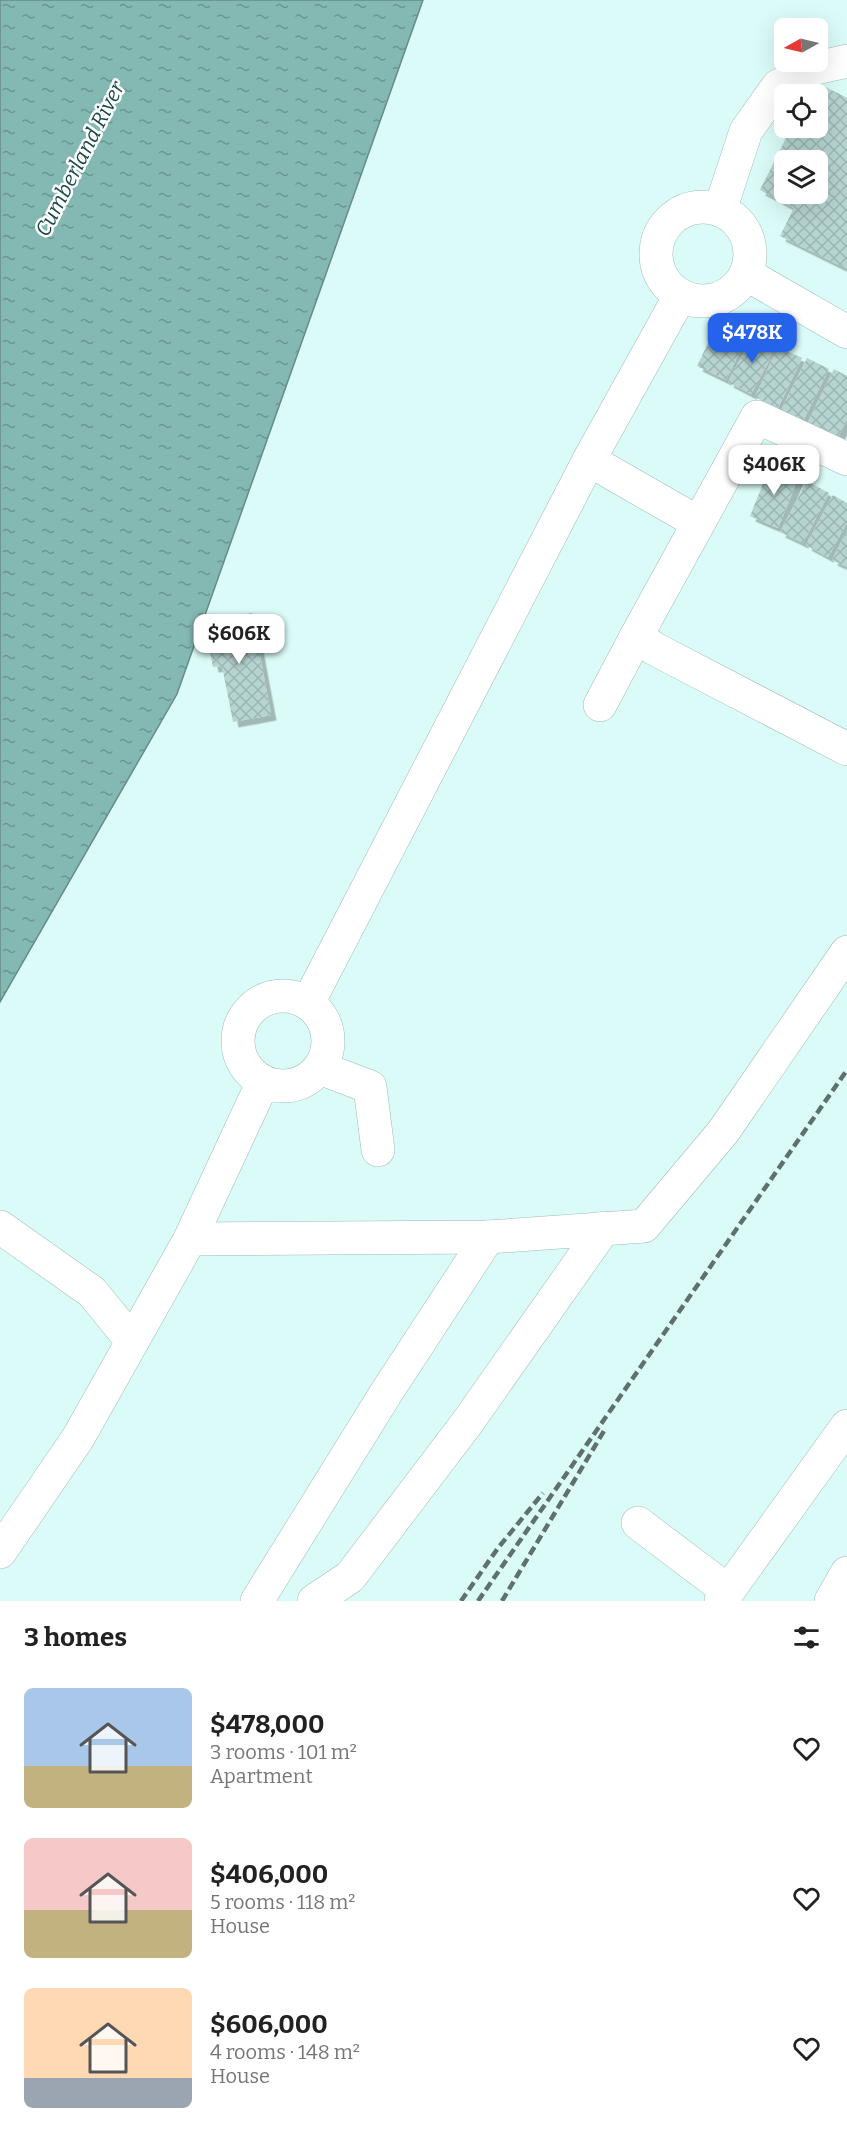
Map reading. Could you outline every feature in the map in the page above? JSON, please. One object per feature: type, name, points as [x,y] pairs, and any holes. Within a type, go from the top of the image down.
[{"type":"lane","points":[[720,210],[746,131],[778,86],[816,68],[847,61]]},
{"type":"lane","points":[[704,207],[720,210],[733,218],[743,229],[749,244],[750,259],[746,274],[737,287],[725,296],[710,301],[695,301],[681,296],[668,286],[658,265],[658,242],[664,227],[675,216],[689,209],[704,207]]},
{"type":"lane","points":[[746,274],[847,332]]},
{"type":"lane","points":[[308,1003],[589,460],[681,296]]},
{"type":"lane","points":[[600,705],[697,522],[757,417],[847,459]]},
{"type":"lane","points":[[589,460],[697,522]]},
{"type":"lane","points":[[637,635],[653,648],[847,749]]},
{"type":"lane","points":[[190,1239],[489,1237],[644,1226],[723,1132],[847,951]]},
{"type":"lane","points":[[280,996],[295,997],[308,1003],[319,1013],[326,1025],[327,1054],[320,1068],[308,1079],[294,1085],[278,1086],[263,1082],[250,1072],[242,1059],[238,1045],[239,1030],[245,1017],[254,1006],[266,999],[280,996]]},
{"type":"lane","points":[[320,1068],[370,1087],[378,1150]]},
{"type":"lane","points":[[0,1552],[78,1438],[190,1239],[263,1082]]},
{"type":"lane","points":[[0,1227],[92,1292],[132,1341]]},
{"type":"lane","points":[[314,1601],[350,1576],[467,1423],[604,1228]]},
{"type":"lane","points":[[257,1601],[386,1394],[489,1237]]},
{"type":"lane","points":[[638,1523],[724,1596],[847,1426]]},
{"type":"lane","points":[[831,1601],[847,1573]]},
{"type":"water","name":"Cumberland River","points":[[0,0],[423,0],[177,694],[0,1002]]},
{"type":"building","points":[[828,88],[847,98],[847,269],[780,236],[794,208],[786,204],[828,204],[828,150],[780,150],[786,138],[828,138]]},
{"type":"building","points":[[774,162],[774,197],[760,190]]},
{"type":"building","points":[[714,331],[743,345],[726,380],[697,366]]},
{"type":"building","points":[[754,334],[777,346],[751,394],[728,382]]},
{"type":"building","points":[[778,347],[802,358],[778,408],[755,397]]},
{"type":"building","points":[[807,358],[829,369],[803,421],[781,410]]},
{"type":"building","points":[[834,369],[847,376],[847,419],[837,439],[807,424]]},
{"type":"building","points":[[771,464],[799,476],[778,528],[750,516]]},
{"type":"building","points":[[807,481],[829,493],[803,543],[780,532]]},
{"type":"building","points":[[833,495],[847,503],[847,522],[828,557],[806,545]]},
{"type":"building","points":[[847,531],[847,567],[832,560]]},
{"type":"building","points":[[252,613],[271,715],[233,722],[222,666],[213,667],[204,622]]},
{"type":"railway","points":[[478,1601],[847,1070]]},
{"type":"railway","points":[[502,1601],[604,1431]]},
{"type":"railway","points":[[461,1601],[498,1548],[543,1493]]}]
